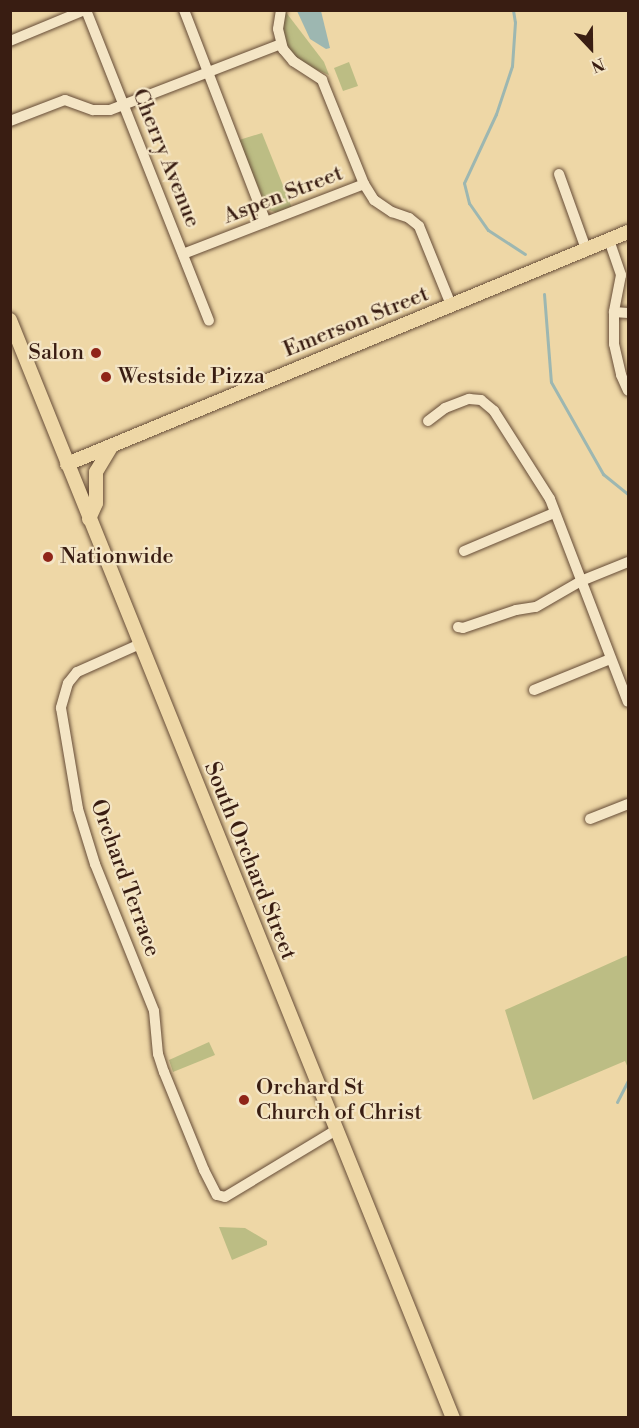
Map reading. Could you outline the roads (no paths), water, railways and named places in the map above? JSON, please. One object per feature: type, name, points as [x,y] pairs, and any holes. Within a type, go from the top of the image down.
[{"type":"main road","name":"Emerson Street","points":[[67,464],[628,232]]},
{"type":"main road","name":"South Orchard Street","points":[[10,320],[453,1418]]},
{"type":"main road","points":[[89,519],[96,503],[96,472],[112,446]]},
{"type":"street","points":[[10,41],[85,10]]},
{"type":"street","name":"Cherry Avenue","points":[[85,10],[209,321]]},
{"type":"street","points":[[184,10],[266,222]]},
{"type":"street","points":[[280,10],[278,29],[281,44],[293,61],[322,80],[364,184],[381,206],[409,218],[419,226],[451,305]]},
{"type":"street","points":[[10,121],[65,100],[102,111],[124,105],[281,44]]},
{"type":"street","points":[[559,174],[586,249]]},
{"type":"street","name":"Aspen Street","points":[[183,254],[364,184]]},
{"type":"street","points":[[609,240],[621,275],[614,312],[614,344],[621,375],[628,392]]},
{"type":"street","points":[[614,312],[628,313]]},
{"type":"street","points":[[428,421],[445,408],[469,399],[477,399],[487,404],[533,470],[554,513],[628,702]]},
{"type":"street","points":[[464,551],[554,513]]},
{"type":"street","points":[[458,627],[463,628],[516,610],[536,607],[581,581],[628,562]]},
{"type":"street","name":"Orchard Terrace","points":[[140,644],[85,668],[72,677],[65,690],[61,708],[62,729],[78,809],[91,853],[154,1011],[158,1054],[200,1162],[214,1192],[225,1197],[336,1130]]},
{"type":"street","points":[[534,690],[610,658]]},
{"type":"street","points":[[590,819],[628,804]]},
{"type":"water","points":[[297,11],[321,11],[330,48],[326,49],[310,39]]},
{"type":"waterway","points":[[513,10],[515,22],[512,66],[496,114],[464,183],[469,203],[488,230],[525,254]]},
{"type":"waterway","points":[[544,294],[551,382],[603,474],[628,494]]},
{"type":"waterway","points":[[617,1102],[628,1080]]},
{"type":"place","name":"Salon","points":[[96,353]]},
{"type":"place","name":"Westside Pizza","points":[[106,377]]},
{"type":"place","name":"Nationwide","points":[[48,557]]},
{"type":"place","name":"Orchard St Church of Christ","points":[[244,1100]]}]
